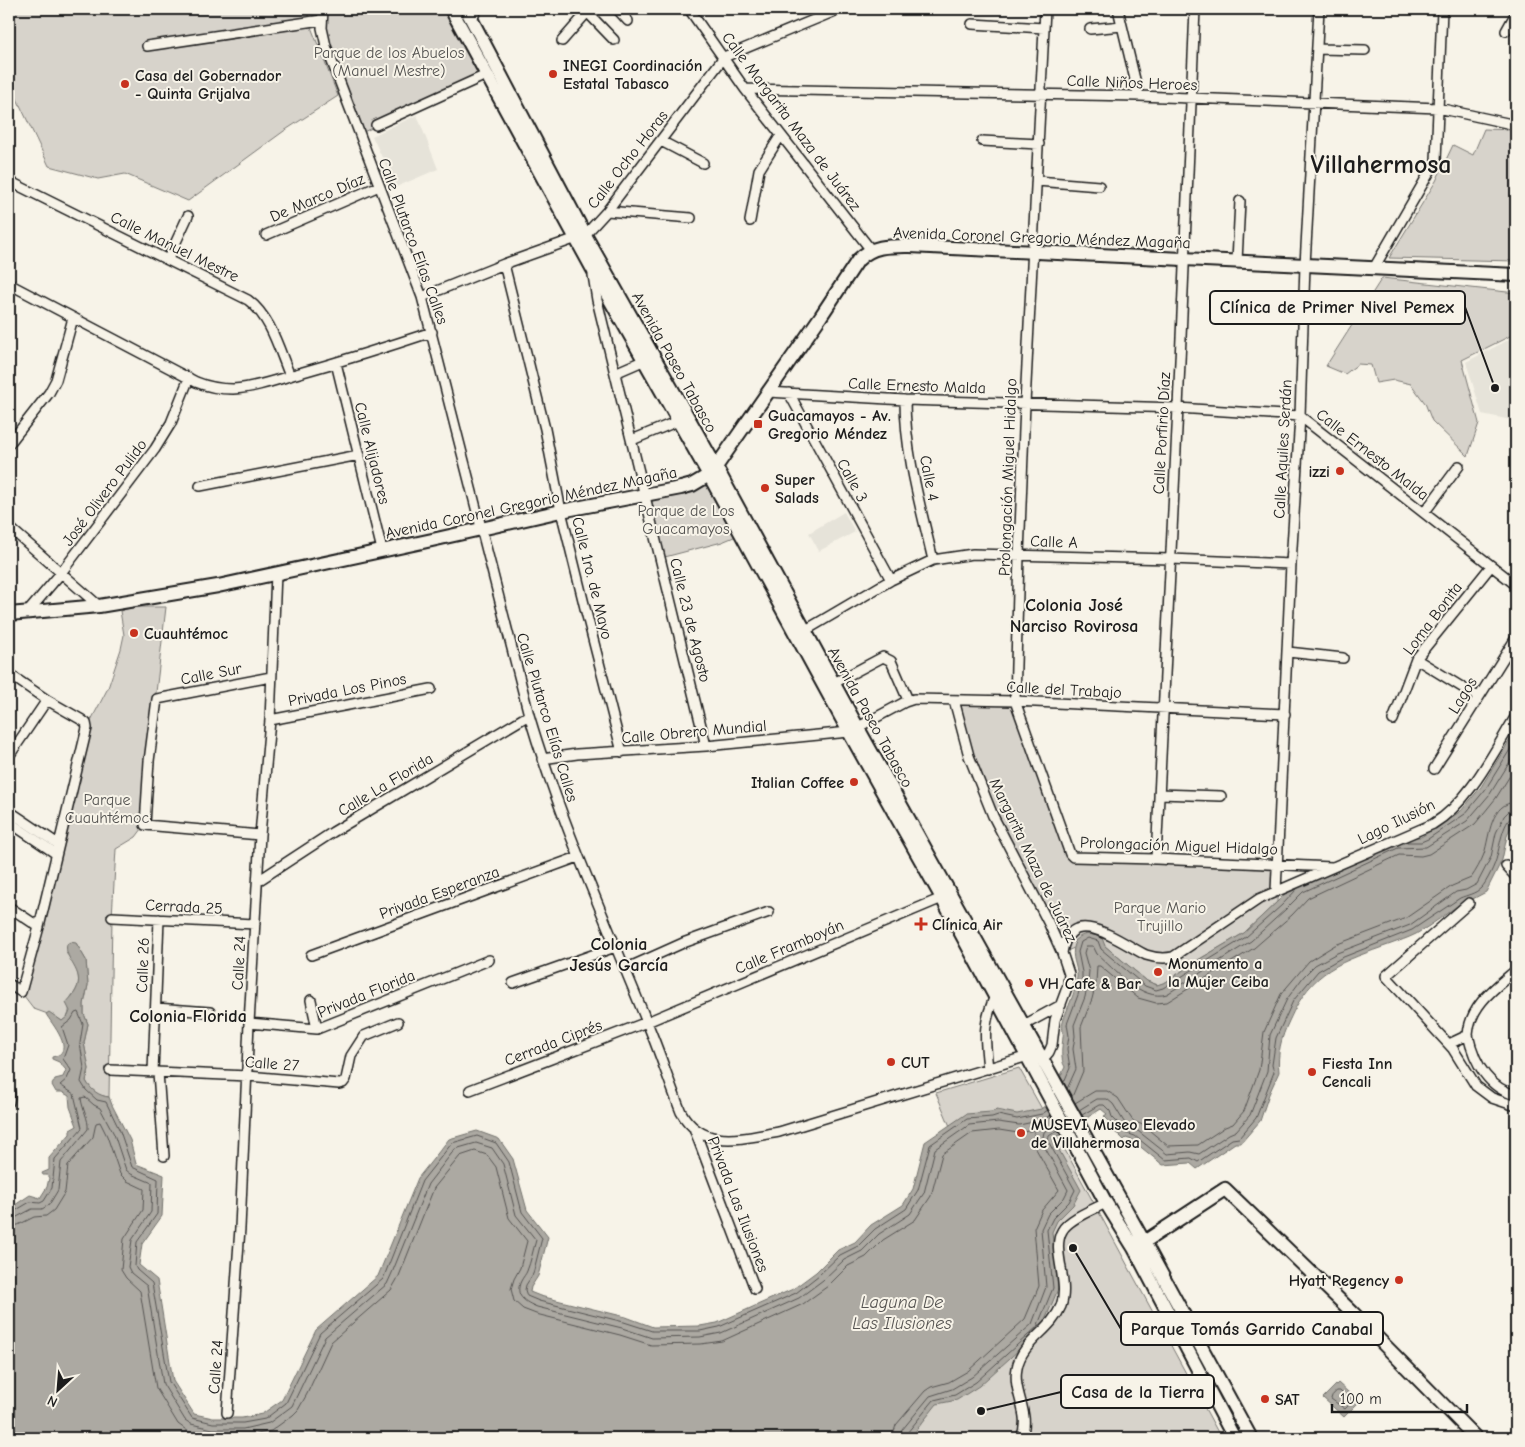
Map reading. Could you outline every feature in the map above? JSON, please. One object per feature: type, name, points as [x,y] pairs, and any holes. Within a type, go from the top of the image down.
[{"type":"main road","name":"Avenida Paseo Tabasco","points":[[450,9],[486,75],[581,236],[712,471],[1106,1203],[1139,1245],[1251,1438]]},
{"type":"main road","name":"Avenida Paseo Tabasco","points":[[472,12],[581,236],[592,268],[678,421],[712,471],[806,630],[834,683],[853,730],[1024,1025],[1139,1245],[1234,1438]]},
{"type":"main road","name":"Avenida Coronel Gregorio Méndez Magaña","points":[[9,614],[99,606],[218,586],[561,511],[692,485],[712,471],[858,260],[871,250],[887,246],[1516,275]]},
{"type":"main road","points":[[598,300],[614,305]]},
{"type":"main road","points":[[1139,1245],[1225,1189],[1360,1320],[1476,1438]]},
{"type":"street","name":"Calle Plutarco Elías Calles","points":[[323,9],[321,20],[326,46],[422,297],[528,715],[542,759],[578,857],[647,1022],[681,1112],[695,1131]]},
{"type":"street","points":[[616,9],[628,21]]},
{"type":"street","name":"Calle Margarita Maza de Juárez","points":[[689,9],[746,89],[871,250]]},
{"type":"street","points":[[724,57],[840,9]]},
{"type":"street","name":"Prolongación Miguel Hidalgo","points":[[1045,9],[1025,404],[1015,701],[1072,856],[1080,859],[1156,859],[1332,867]]},
{"type":"street","points":[[1118,9],[1139,96]]},
{"type":"street","name":"Calle Porfirio Díaz","points":[[1156,859],[1195,9]]},
{"type":"street","name":"Calle Aquiles Serdán","points":[[1276,891],[1320,9]]},
{"type":"street","points":[[1374,268],[1436,161],[1442,9]]},
{"type":"street","points":[[562,41],[588,10],[614,40]]},
{"type":"street","points":[[1506,31],[1516,13]]},
{"type":"street","points":[[147,46],[321,20]]},
{"type":"street","points":[[972,24],[1044,28]]},
{"type":"street","points":[[1090,29],[1122,26]]},
{"type":"street","points":[[1318,49],[1365,50]]},
{"type":"street","name":"Calle Ocho Horas","points":[[422,297],[581,236],[607,211],[724,57]]},
{"type":"street","points":[[376,125],[486,75]]},
{"type":"street","name":"Calle Niños Heroes","points":[[746,89],[1139,96],[1438,108],[1516,125]]},
{"type":"street","points":[[750,221],[759,170],[781,135]]},
{"type":"street","points":[[660,141],[703,164]]},
{"type":"street","points":[[982,141],[1039,144]]},
{"type":"street","points":[[1037,181],[1100,186]]},
{"type":"street","name":"Calle Manuel Mestre","points":[[9,182],[239,294],[256,306],[267,322],[290,376]]},
{"type":"street","name":"De Marco Díaz","points":[[266,235],[379,186]]},
{"type":"street","points":[[1236,261],[1240,201]]},
{"type":"street","points":[[607,211],[691,218]]},
{"type":"street","points":[[168,259],[188,216]]},
{"type":"street","name":"Calle 1ro. de Mayo","points":[[504,264],[545,428],[561,511],[622,752]]},
{"type":"street","name":"Calle 23 de Agosto","points":[[592,268],[615,373],[706,746]]},
{"type":"street","points":[[9,284],[189,378],[212,388],[234,389],[290,376],[432,332]]},
{"type":"street","points":[[9,444],[56,380],[72,318]]},
{"type":"street","points":[[615,373],[645,360]]},
{"type":"street","name":"Calle Alijadores","points":[[336,363],[382,550]]},
{"type":"street","name":"José Olivero Pulido","points":[[26,613],[62,573],[158,444],[171,423],[189,378]]},
{"type":"street","name":"Calle Ernesto Malda","points":[[768,392],[905,400],[1178,408],[1300,416],[1513,582]]},
{"type":"street","name":"Calle 3","points":[[788,393],[891,580]]},
{"type":"street","name":"Calle 4","points":[[905,400],[910,451],[933,560]]},
{"type":"street","points":[[632,440],[678,421]]},
{"type":"street","points":[[200,486],[358,455]]},
{"type":"street","points":[[1424,513],[1459,466]]},
{"type":"street","points":[[9,527],[99,606]]},
{"type":"street","name":"Calle A","points":[[806,630],[891,580],[933,560],[973,554],[1291,564]]},
{"type":"street","name":"Loma Bonita","points":[[1393,720],[1416,659],[1491,566]]},
{"type":"street","points":[[1513,582],[1516,571]]},
{"type":"street","name":"Calle 24","points":[[227,1413],[240,1228],[260,836],[270,720],[276,573]]},
{"type":"street","name":"Lagos","points":[[1434,769],[1516,638]]},
{"type":"street","points":[[1288,652],[1343,658]]},
{"type":"street","points":[[834,683],[883,657],[890,661],[908,700]]},
{"type":"street","points":[[1416,659],[1478,697]]},
{"type":"street","points":[[9,674],[47,700],[82,720],[87,728],[39,927],[21,992],[9,984]]},
{"type":"street","name":"Calle Sur","points":[[260,836],[145,825],[149,761],[157,699],[272,676]]},
{"type":"street","name":"Privada Los Pinos","points":[[270,720],[430,689]]},
{"type":"street","points":[[9,756],[47,700]]},
{"type":"street","name":"Calle del Trabajo","points":[[853,730],[908,700],[1015,701],[1285,714]]},
{"type":"street","name":"Margarita Maza de Juárez","points":[[954,700],[969,756],[993,816],[1062,953],[1069,980],[1055,1020],[1052,1045],[1043,1060]]},
{"type":"street","name":"Calle La Florida","points":[[258,881],[341,827],[528,715]]},
{"type":"street","name":"Lago Ilusión","points":[[1062,953],[1064,944],[1074,931],[1089,927],[1106,933],[1146,955],[1161,958],[1173,957],[1245,908],[1276,891],[1441,819],[1468,790],[1516,716]]},
{"type":"street","name":"Calle Obrero Mundial","points":[[542,759],[577,754],[706,746],[853,730]]},
{"type":"street","points":[[1159,794],[1221,796]]},
{"type":"street","points":[[9,811],[57,849]]},
{"type":"street","points":[[9,822],[57,849]]},
{"type":"street","name":"Privada Esperanza","points":[[311,955],[578,857]]},
{"type":"street","points":[[1506,866],[1516,877]]},
{"type":"street","name":"Calle Framboyán","points":[[647,1022],[942,898]]},
{"type":"street","points":[[1469,904],[1386,976],[1448,1044],[1476,1086],[1492,1098],[1516,1106]]},
{"type":"street","points":[[9,907],[39,927]]},
{"type":"street","points":[[625,969],[683,943],[770,912]]},
{"type":"street","name":"Cerrada 25","points":[[112,917],[256,924]]},
{"type":"street","name":"Calle 26","points":[[159,919],[155,1072],[164,1156]]},
{"type":"street","points":[[513,983],[615,947]]},
{"type":"street","name":"Privada Florida","points":[[250,1023],[317,1029],[489,960]]},
{"type":"street","points":[[1516,970],[1489,993],[1476,1008],[1468,1035],[1475,1057],[1485,1075],[1499,1088],[1516,1095]]},
{"type":"street","points":[[988,1069],[984,1029],[988,1012],[995,996]]},
{"type":"street","points":[[311,1000],[317,1029]]},
{"type":"street","points":[[1024,1025],[1061,1004]]},
{"type":"street","points":[[156,1008],[210,1012]]},
{"type":"street","name":"Calle 27","points":[[110,1070],[248,1076],[339,1084],[346,1080],[351,1056],[364,1036],[398,1022]]},
{"type":"street","name":"Cerrada Ciprés","points":[[470,1090],[647,1022]]},
{"type":"street","points":[[1448,1044],[1468,1035]]},
{"type":"street","points":[[695,1131],[705,1136],[724,1139],[779,1132],[1028,1056]]},
{"type":"street","points":[[9,1089],[9,1102]]},
{"type":"street","name":"Privada Las Ilusiones","points":[[695,1131],[755,1289]]},
{"type":"street","points":[[1021,1438],[1025,1430],[1026,1418],[1016,1385],[1017,1368],[1024,1350],[1050,1324],[1061,1306],[1064,1289],[1058,1245],[1060,1235],[1063,1229],[1085,1213],[1106,1203]]},
{"type":"shaded area","points":[[417,115],[438,169],[396,187],[372,136]]},
{"type":"shaded area","points":[[1516,336],[1516,421],[1482,414],[1466,362]]},
{"type":"shaded area","points":[[844,512],[855,532],[819,551],[809,533]]},
{"type":"green space","points":[[9,9],[307,9],[311,27],[338,96],[284,131],[188,201],[125,174],[98,179],[49,166],[9,82]]},
{"type":"green space","name":"Parque de los Abuelos (Manuel Mestre)","points":[[323,9],[451,9],[486,75],[359,134],[321,20]]},
{"type":"green space","points":[[1484,129],[1516,130],[1516,261],[1389,258],[1436,181],[1453,145],[1473,155]]},
{"type":"green space","points":[[1382,278],[1516,293],[1516,324],[1514,334],[1462,360],[1479,423],[1468,456],[1432,421],[1425,403],[1411,384],[1394,380],[1376,383],[1371,365],[1358,364],[1345,374],[1326,366]]},
{"type":"green space","name":"Parque de Los Guacamayos","points":[[714,484],[741,534],[722,542],[661,558],[646,494]]},
{"type":"green space","name":"Parque Cuauhtémoc","points":[[133,607],[166,607],[153,718],[145,825],[136,837],[116,849],[112,917],[109,1097],[96,1092],[86,1081],[89,1069],[84,1043],[88,1024],[84,1014],[84,1004],[88,985],[86,960],[76,943],[66,953],[75,966],[79,980],[76,990],[71,997],[69,1013],[65,1019],[62,1021],[34,1009],[21,992],[87,728],[108,688],[121,649],[124,635],[120,611]]},
{"type":"green space","name":"Parque Mario Trujillo","points":[[954,700],[1015,701],[1070,854],[1278,864],[1277,902],[1244,933],[1198,960],[1166,982],[1158,985],[1147,981],[1105,946],[1074,948],[1062,953],[993,816]]},
{"type":"green space","points":[[1019,1068],[1221,1438],[885,1438],[952,1131],[936,1093]]},
{"type":"water","name":"Laguna De Las Ilusiones","points":[[1516,730],[1516,816],[1507,836],[1502,860],[1486,892],[1467,902],[1463,902],[1416,934],[1357,956],[1330,970],[1318,979],[1298,1004],[1289,1021],[1280,1046],[1279,1072],[1260,1121],[1241,1143],[1235,1143],[1197,1169],[1190,1163],[1163,1165],[1132,1140],[1126,1138],[1124,1140],[1113,1131],[1114,1126],[1104,1116],[1107,1114],[1101,1109],[1053,1139],[1081,1190],[1073,1205],[1057,1221],[1052,1232],[1058,1289],[1041,1330],[979,1386],[957,1400],[937,1404],[910,1438],[9,1438],[9,1209],[30,1195],[40,1198],[47,1187],[49,1178],[42,1173],[49,1170],[49,1158],[70,1134],[70,1130],[77,1126],[70,1107],[69,1096],[62,1092],[56,1092],[52,1085],[55,1079],[63,1077],[66,1070],[59,1062],[52,1059],[52,1057],[63,1050],[63,1044],[61,1037],[46,1014],[49,1012],[62,1021],[68,1016],[70,1011],[66,1003],[75,992],[78,977],[68,955],[67,944],[70,942],[76,943],[86,960],[88,985],[84,1014],[88,1024],[84,1043],[89,1069],[86,1081],[96,1092],[109,1097],[130,1140],[136,1164],[164,1175],[162,1216],[142,1244],[139,1265],[157,1280],[173,1381],[194,1414],[213,1418],[242,1418],[262,1414],[282,1400],[316,1330],[378,1276],[418,1178],[449,1139],[477,1131],[499,1139],[513,1159],[527,1210],[548,1237],[538,1276],[530,1292],[626,1317],[653,1327],[700,1326],[717,1323],[793,1289],[816,1272],[838,1250],[855,1242],[871,1225],[903,1205],[913,1189],[925,1142],[966,1114],[997,1110],[1017,1114],[1041,1109],[1047,1104],[1065,1067],[1062,1057],[1062,1024],[1076,983],[1077,973],[1073,953],[1075,944],[1073,942],[1080,936],[1087,934],[1102,938],[1105,946],[1147,981],[1157,985],[1166,982],[1198,960],[1244,933],[1296,882],[1396,836],[1421,837],[1461,811],[1481,787]]},
{"type":"water","points":[[1338,1383],[1359,1402],[1344,1417],[1323,1398]]},
{"type":"place","name":"INEGI Coordinación Estatal Tabasco","points":[[553,74]]},
{"type":"place","name":"Casa del Gobernador - Quinta Grijalva","points":[[125,84]]},
{"type":"place","name":"Clínica de Primer Nivel Pemex","points":[[1495,388]]},
{"type":"place","name":"Guacamayos - Av. Gregorio Méndez","points":[[758,424]]},
{"type":"place","name":"izzi","points":[[1340,471]]},
{"type":"place","name":"Super Salads","points":[[765,488]]},
{"type":"place","name":"Cuauhtémoc","points":[[134,633]]},
{"type":"place","name":"Italian Coffee","points":[[854,782]]},
{"type":"place","name":"Clínica Air","points":[[921,924]]},
{"type":"place","name":"Monumento a la Mujer Ceiba","points":[[1158,972]]},
{"type":"place","name":"VH Cafe & Bar","points":[[1029,983]]},
{"type":"place","name":"CUT","points":[[891,1062]]},
{"type":"place","name":"Fiesta Inn Cencali","points":[[1312,1072]]},
{"type":"place","name":"MUSEVI Museo Elevado de Villahermosa","points":[[1021,1133]]},
{"type":"place","name":"Parque Tomás Garrido Canabal","points":[[1073,1248]]},
{"type":"place","name":"Hyatt Regency","points":[[1399,1280]]},
{"type":"place","name":"SAT","points":[[1265,1399]]},
{"type":"place","name":"Casa de la Tierra","points":[[981,1411]]},
{"type":"district","name":"Villahermosa","points":[[1381,164]]},
{"type":"district","name":"Colonia José Narciso Rovirosa","points":[[1074,615]]},
{"type":"district","name":"Colonia Jesús García","points":[[619,954]]},
{"type":"district","name":"Colonia Florida","points":[[188,1016]]}]
